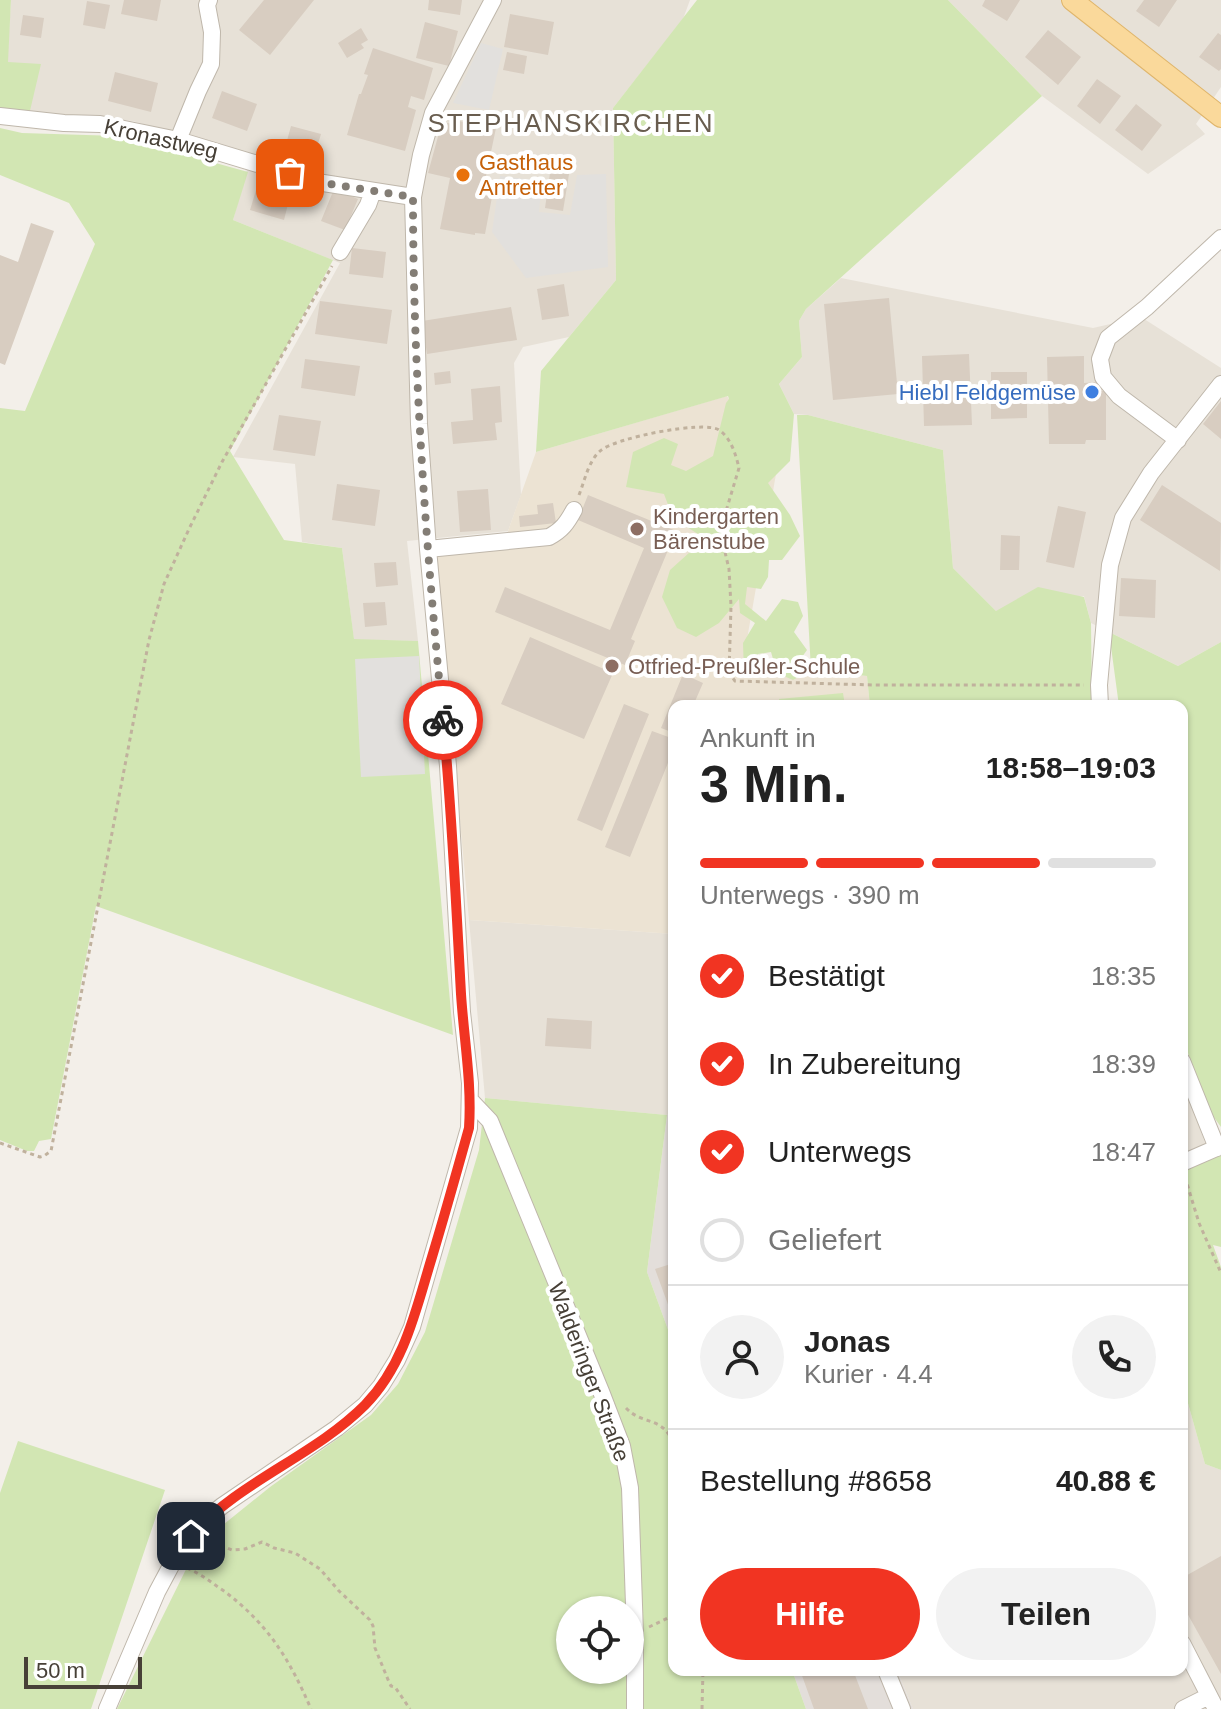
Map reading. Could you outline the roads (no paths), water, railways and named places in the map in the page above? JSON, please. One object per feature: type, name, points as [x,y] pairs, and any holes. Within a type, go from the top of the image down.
[{"type":"main road","points":[[1072,0],[1220,114]]},
{"type":"street","points":[[178,140],[211,64],[213,48],[207,5],[209,0]]},
{"type":"street","points":[[107,1709],[157,1592],[191,1536],[222,1506],[337,1428],[365,1405],[381,1386],[412,1327],[469,1128],[471,1101],[462,1012],[448,766],[419,424],[413,197],[433,113],[493,0]]},
{"type":"street","name":"Kronastweg","points":[[0,116],[100,124],[178,140],[317,182],[413,197]]},
{"type":"street","points":[[340,252],[373,191]]},
{"type":"street","points":[[1178,440],[1119,396],[1103,377],[1100,359],[1108,338],[1147,307],[1221,238]]},
{"type":"street","points":[[1100,700],[1110,565],[1123,518],[1151,473],[1221,384]]},
{"type":"street","points":[[428,549],[549,537],[567,524],[574,510]]},
{"type":"street","points":[[1188,1075],[1219,1147],[1188,1161]]},
{"type":"street","name":"Walderinger Straße","points":[[471,1101],[490,1121],[622,1446],[630,1488],[635,1709]]},
{"type":"street","points":[[1183,1709],[1212,1703],[1188,1655]]},
{"type":"street","points":[[888,1676],[902,1709]]},
{"type":"place","name":"Gasthaus Antretter","points":[[463,175]]},
{"type":"place","name":"Hiebl Feldgemüse","points":[[1092,392]]},
{"type":"place","name":"Kindergarten Bärenstube","points":[[637,529]]},
{"type":"place","name":"Otfried-Preußler-Schule","points":[[612,666]]},
{"type":"district","name":"STEPHANSKIRCHEN","points":[[571,123]]}]
